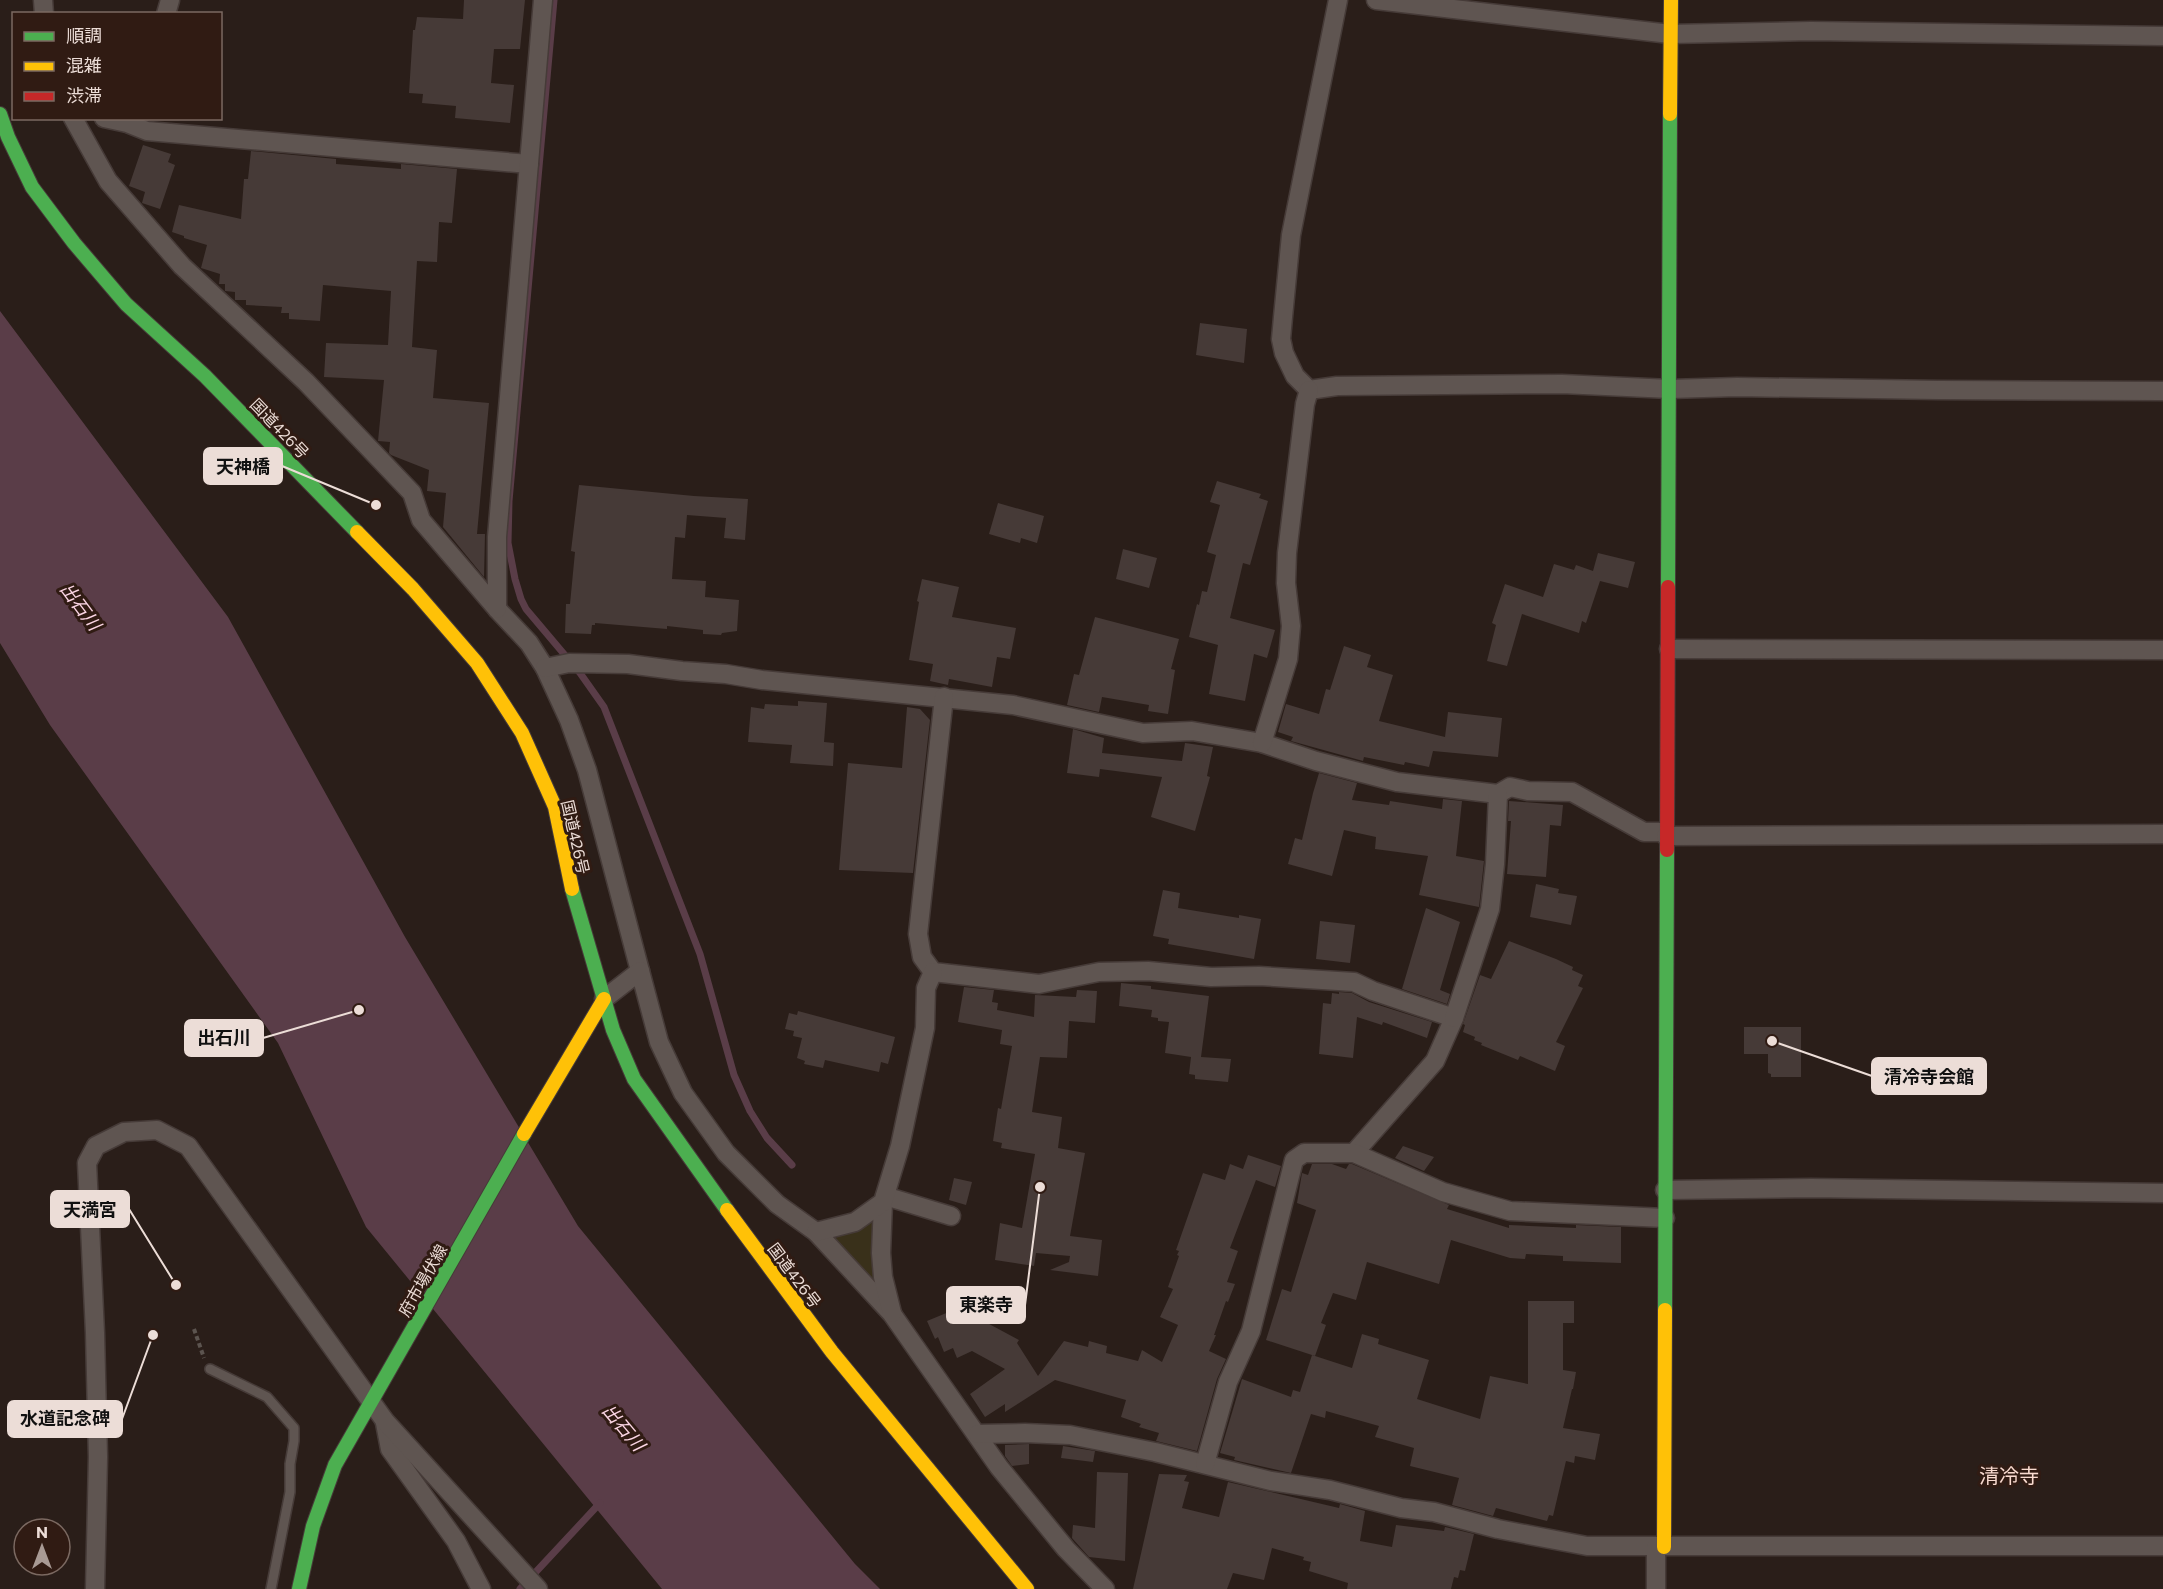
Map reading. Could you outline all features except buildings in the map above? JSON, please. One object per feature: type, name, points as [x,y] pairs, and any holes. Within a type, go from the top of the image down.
[{"type":"main road","points":[[1660,1547],[1665,1218],[1671,0]]},
{"type":"main road","name":"国道426号","points":[[0,114],[8,137],[32,187],[74,243],[126,304],[213,384],[412,589],[477,663],[522,733],[555,807],[567,873],[603,999],[613,1030],[634,1079],[832,1352],[1027,1589]]},
{"type":"main road","name":"府市場伏線","points":[[298,1589],[315,1515],[335,1465],[568,1056],[603,999]]},
{"type":"street","points":[[497,609],[497,537],[543,0]]},
{"type":"street","points":[[1309,390],[1296,376],[1284,353],[1281,339],[1291,235],[1338,0]]},
{"type":"street","points":[[1376,0],[1670,34],[1811,30],[2163,36]]},
{"type":"street","points":[[74,120],[108,181],[182,266],[306,382],[412,493],[421,520],[529,643],[546,668],[569,720],[587,770],[659,1042],[683,1093],[726,1153],[777,1204],[816,1232],[892,1314],[999,1467],[1036,1515],[1106,1589]]},
{"type":"street","points":[[119,120],[134,122],[147,131],[529,164]]},
{"type":"street","points":[[1309,390],[1337,386],[1562,384],[1670,389],[1737,387],[2163,391]]},
{"type":"street","points":[[1262,743],[1288,659],[1291,626],[1286,583],[1287,553],[1305,404],[1309,390]]},
{"type":"street","points":[[1669,649],[2163,650]]},
{"type":"street","points":[[546,668],[569,663],[628,664],[1013,705],[1143,733],[1192,731],[1262,743],[1316,761],[1397,782],[1498,794],[1510,787],[1528,791],[1572,792],[1644,832],[1666,834],[2163,834]]},
{"type":"street","points":[[944,697],[918,934],[922,957],[933,972],[1039,984],[1099,972],[1148,971],[1211,977],[1259,976],[1354,982],[1373,991],[1454,1018]]},
{"type":"street","points":[[1353,1153],[1436,1061],[1454,1018],[1490,909],[1495,864],[1498,794]]},
{"type":"street","points":[[603,999],[640,971]]},
{"type":"street","points":[[892,1314],[883,1277],[881,1253],[884,1199],[900,1146],[925,1028],[926,988],[933,972]]},
{"type":"street","points":[[96,1589],[98,1446],[87,1162],[96,1146],[124,1132],[142,1130],[157,1130],[188,1146],[385,1421],[538,1589]]},
{"type":"street","points":[[1205,1464],[1228,1382],[1251,1331],[1294,1160],[1304,1153],[1353,1153],[1443,1192],[1509,1211],[1665,1218]]},
{"type":"street","points":[[1665,1190],[1811,1188],[2163,1193]]},
{"type":"street","points":[[816,1232],[855,1222],[884,1199]]},
{"type":"street","points":[[884,1199],[951,1216]]},
{"type":"street","points":[[385,1421],[390,1449],[456,1541],[481,1589]]},
{"type":"street","points":[[978,1434],[1070,1435],[1205,1464],[1271,1481],[1330,1490],[1401,1508],[1434,1512],[1498,1529],[1587,1546],[2163,1546]]},
{"type":"street","points":[[1656,1589],[1660,1547]]},
{"type":"lane","points":[[210,1369],[267,1397],[294,1428],[290,1492],[271,1589]]},
{"type":"path","points":[[194,1329],[204,1359],[210,1369]]},
{"type":"shaded area","points":[[875,1219],[879,1287],[835,1239]]},
{"type":"water","points":[[0,311],[228,617],[405,937],[578,1226],[855,1564],[880,1589],[662,1589],[366,1227],[278,1043],[50,725],[0,643]]},
{"type":"waterway","points":[[554,0],[509,501],[508,543],[515,579],[526,609],[580,673],[604,707],[700,954],[734,1075],[750,1111],[767,1138],[792,1165]]},
{"type":"waterway","points":[[520,1589],[600,1503]]},
{"type":"traffic: fast","points":[[0,114],[8,137],[32,187],[74,243],[126,304],[205,376],[357,532]]},
{"type":"traffic: fast","points":[[1668,587],[1670,114]]},
{"type":"traffic: fast","points":[[1665,1310],[1667,850]]},
{"type":"traffic: fast","points":[[572,889],[613,1030],[634,1079],[727,1210]]},
{"type":"traffic: fast","points":[[299,1589],[313,1526],[335,1465],[524,1134]]},
{"type":"traffic: slow","points":[[1670,114],[1671,0]]},
{"type":"traffic: slow","points":[[357,532],[413,589],[477,663],[522,733],[555,807],[572,889]]},
{"type":"traffic: slow","points":[[524,1134],[604,999]]},
{"type":"traffic: slow","points":[[727,1210],[832,1352],[1027,1589]]},
{"type":"traffic: slow","points":[[1664,1547],[1665,1310]]},
{"type":"traffic: jam","points":[[1667,850],[1668,587]]},
{"type":"place","name":"天神橋","points":[[376,505]]},
{"type":"place","name":"出石川","points":[[359,1010]]},
{"type":"place","name":"清冷寺会館","points":[[1772,1041]]},
{"type":"place","name":"東楽寺","points":[[1040,1187]]},
{"type":"place","name":"天満宮","points":[[176,1285]]},
{"type":"place","name":"水道記念碑","points":[[153,1335]]},
{"type":"district","name":"清冷寺","points":[[2009,1475]]}]
